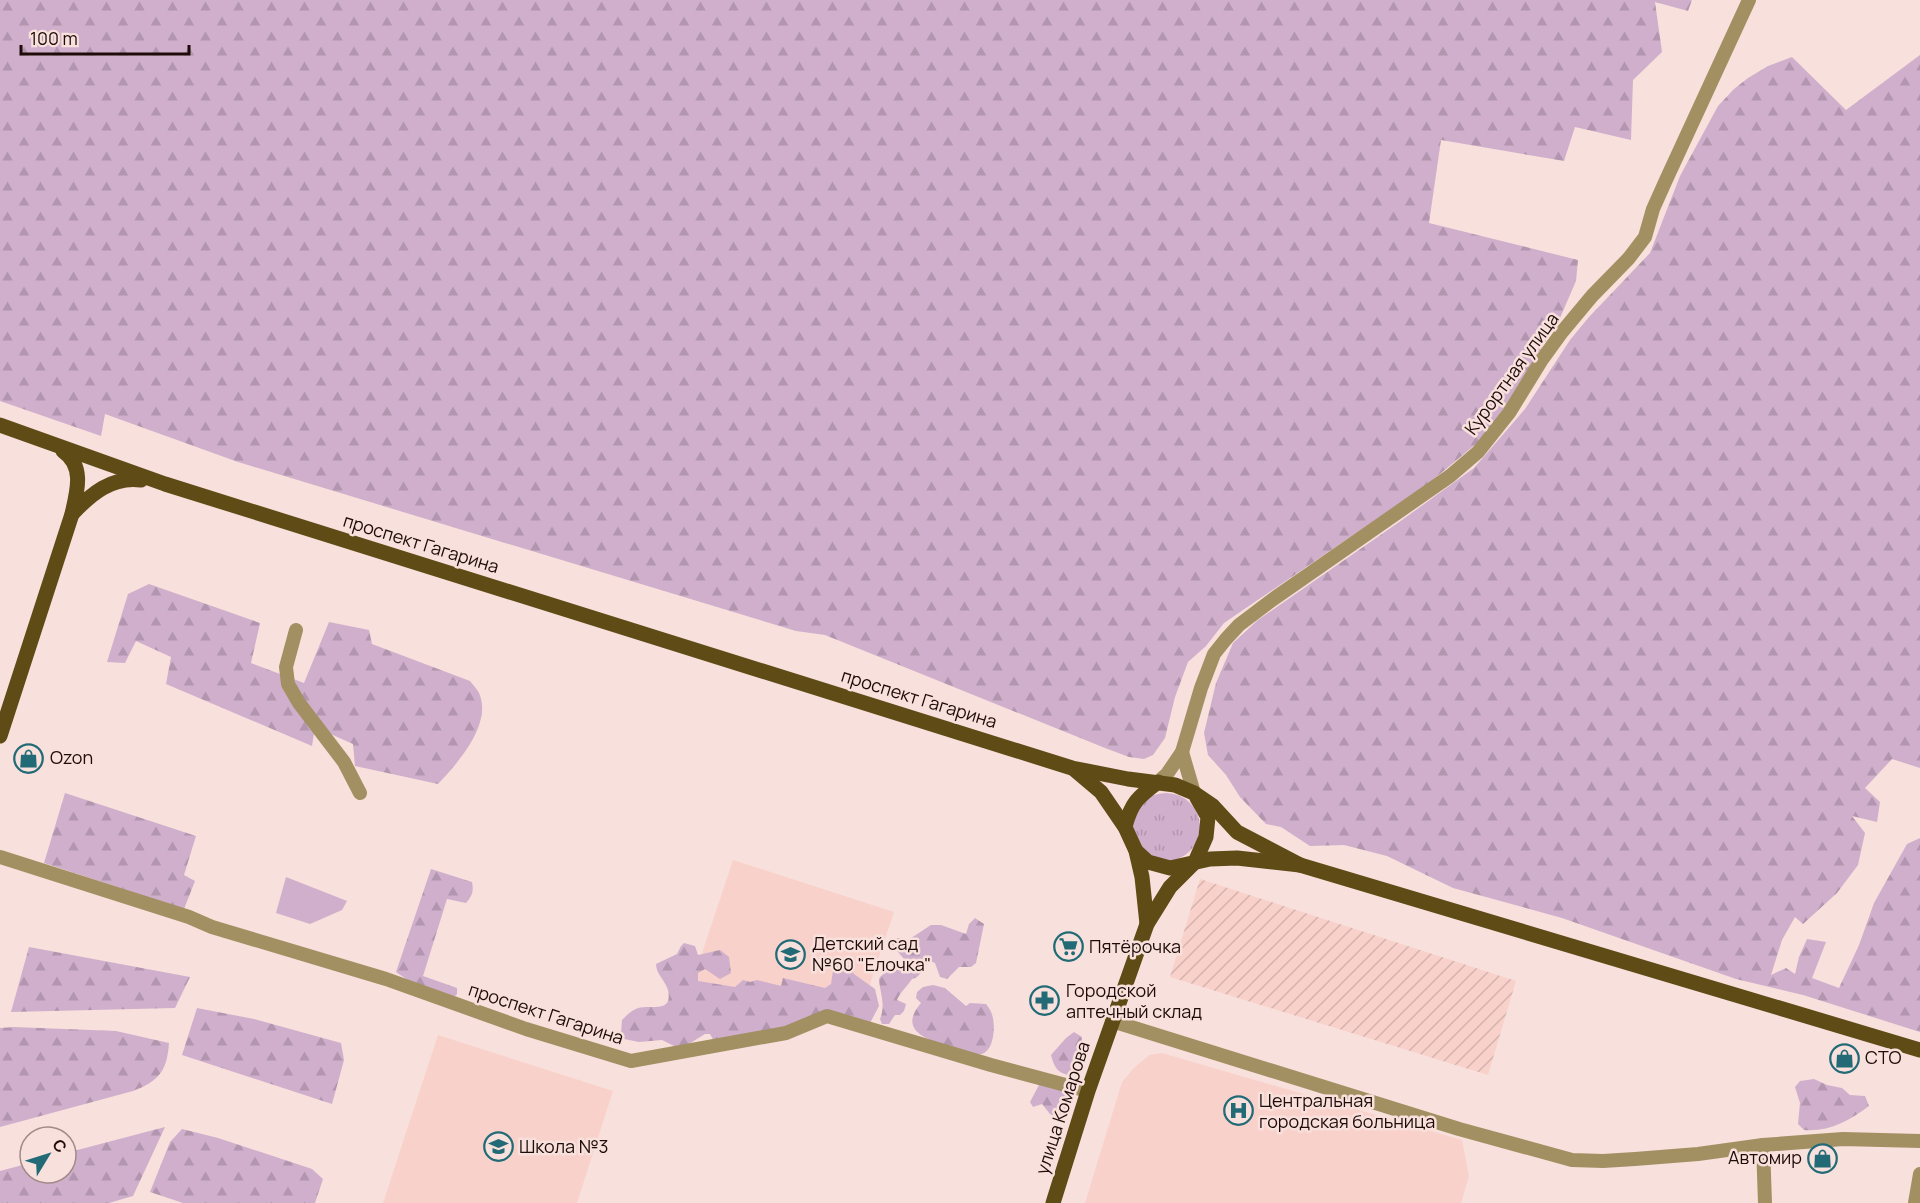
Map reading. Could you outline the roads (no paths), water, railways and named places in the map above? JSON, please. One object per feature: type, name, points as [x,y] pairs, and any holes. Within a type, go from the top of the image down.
[{"type":"main road","name":"проспект Гагарина","points":[[0,425],[165,484],[1072,768],[1158,783]]},
{"type":"main road","points":[[0,736],[72,514],[78,477],[75,462],[56,446]]},
{"type":"main road","points":[[72,514],[84,501],[111,483],[129,479],[165,484]]},
{"type":"main road","name":"проспект Гагарина","points":[[1072,768],[1101,792],[1125,827]]},
{"type":"main road","points":[[1147,924],[1144,888],[1136,852],[1125,827],[1129,810],[1138,798],[1158,783],[1175,785],[1194,794],[1213,806],[1237,832],[1300,865]]},
{"type":"main road","points":[[1194,794],[1208,818],[1209,829],[1195,862]]},
{"type":"main road","points":[[1136,852],[1148,862],[1170,868],[1210,859],[1237,858],[1300,865],[1920,1050]]},
{"type":"main road","name":"улица Комарова","points":[[1053,1203],[1088,1091],[1147,924],[1170,887],[1195,862]]},
{"type":"street","name":"Курортная улица","points":[[1158,783],[1182,752],[1201,688],[1214,654],[1226,639],[1239,625],[1272,600],[1450,476],[1478,452],[1509,413],[1562,332],[1645,237],[1653,209],[1749,0]]},
{"type":"street","points":[[297,630],[286,667],[288,684],[299,703],[344,762],[360,793]]},
{"type":"street","points":[[1182,752],[1194,794]]},
{"type":"street","name":"проспект Гагарина","points":[[0,857],[189,917],[223,931],[386,979],[526,1029],[631,1061],[786,1033],[827,1016],[991,1065],[1088,1091]]},
{"type":"street","points":[[1112,1021],[1459,1129],[1572,1160],[1656,1158],[1763,1145],[1843,1140],[1920,1141]]},
{"type":"street","points":[[1763,1145],[1765,1203]]},
{"type":"street","points":[[1915,1203],[1920,1174]]},
{"type":"place","name":"Ozon","points":[[29,758]]},
{"type":"place","name":"Пятёрочка","points":[[1068,947]]},
{"type":"place","name":"Детский сад №60 \"Елочка\"","points":[[791,954]]},
{"type":"place","name":"Городской аптечный склад","points":[[1045,1001]]},
{"type":"place","name":"СТО","points":[[1844,1058]]},
{"type":"place","name":"Центральная городская больница","points":[[1238,1111]]},
{"type":"place","name":"Школа №3","points":[[498,1147]]},
{"type":"place","name":"Автомир","points":[[1823,1158]]}]
